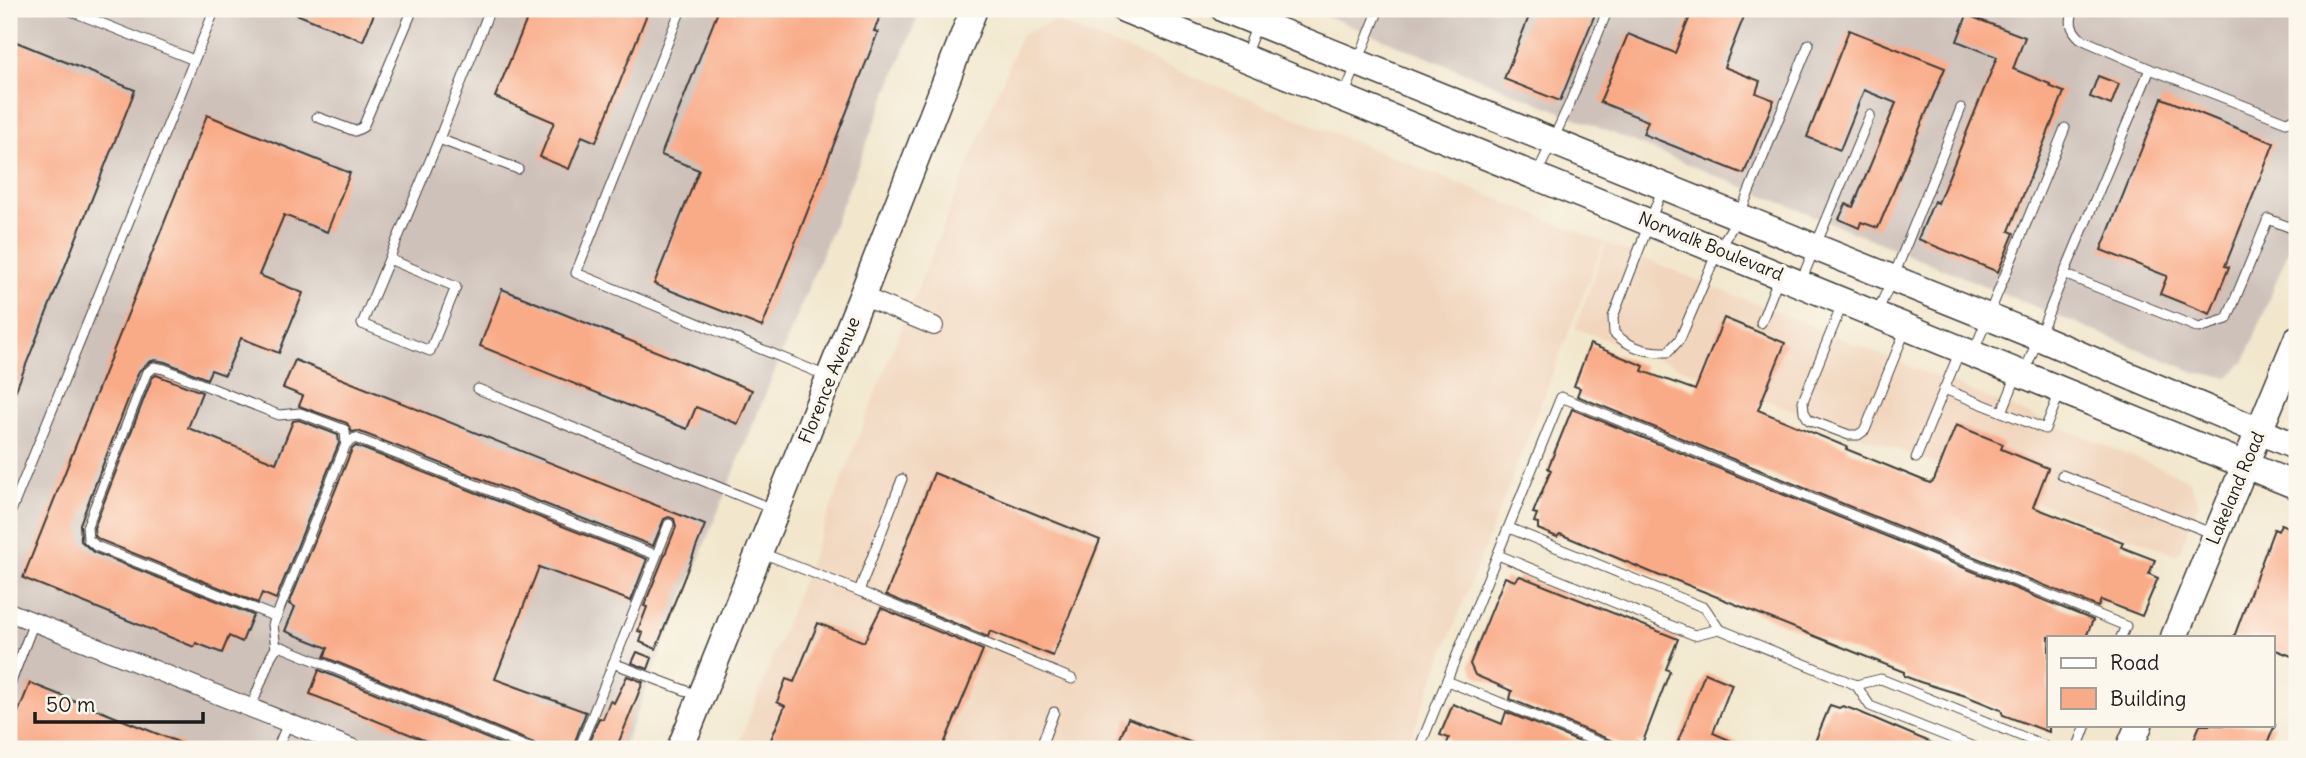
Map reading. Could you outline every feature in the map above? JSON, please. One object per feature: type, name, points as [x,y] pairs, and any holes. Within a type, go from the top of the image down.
[{"type":"main road","name":"Florence Avenue","points":[[680,749],[974,9]]},
{"type":"main road","name":"Norwalk Boulevard","points":[[1124,9],[1161,20],[1343,98],[2062,388],[2297,486]]},
{"type":"main road","points":[[1224,9],[1260,16],[1358,63],[1987,316],[2297,447]]},
{"type":"main road","name":"Lakeland Road","points":[[2174,636],[2297,339]]},
{"type":"main road","points":[[2129,749],[2139,726]]},
{"type":"street","points":[[862,296],[934,326]]},
{"type":"street","points":[[9,612],[354,749]]},
{"type":"lane","points":[[66,9],[194,60]]},
{"type":"lane","points":[[9,516],[215,9]]},
{"type":"lane","points":[[317,117],[355,131],[363,127],[413,9]]},
{"type":"lane","points":[[389,259],[456,287],[430,351],[362,324],[491,9]]},
{"type":"lane","points":[[681,9],[576,273],[830,377]]},
{"type":"lane","points":[[1343,98],[1379,9]]},
{"type":"lane","points":[[1536,176],[1553,142],[1608,9]]},
{"type":"lane","points":[[2074,9],[2070,19],[2072,31],[2081,39],[2286,122],[2297,118]]},
{"type":"lane","points":[[1244,57],[1260,16]]},
{"type":"lane","points":[[1664,186],[1613,317],[1614,332],[1625,343],[1652,353],[1668,352],[1680,339],[1718,250],[1739,216],[1809,44]]},
{"type":"lane","points":[[2002,412],[2038,337],[2150,69]]},
{"type":"lane","points":[[1876,313],[1893,278],[1961,108]]},
{"type":"lane","points":[[1760,323],[1790,278],[1817,248],[1870,115]]},
{"type":"lane","points":[[1916,458],[1944,389],[1987,316],[2066,128]]},
{"type":"lane","points":[[439,139],[518,169]]},
{"type":"lane","points":[[2064,274],[2199,328],[2227,319],[2268,219],[2297,230]]},
{"type":"lane","points":[[1843,300],[1803,401],[1804,412],[1810,420],[1849,435],[1858,435],[1865,430],[1907,326]]},
{"type":"lane","points":[[251,708],[275,648],[273,625],[346,444],[345,430],[300,413],[279,415],[164,369],[154,368],[146,374],[87,527],[88,539],[96,546],[276,617]]},
{"type":"lane","points":[[1944,389],[2045,429],[2062,388]]},
{"type":"lane","points":[[478,389],[776,510]]},
{"type":"lane","points":[[1419,749],[1561,397],[2126,626],[2121,636]]},
{"type":"lane","points":[[346,444],[355,438],[366,440],[656,555]]},
{"type":"lane","points":[[2062,475],[2216,535]]},
{"type":"lane","points":[[859,591],[902,479]]},
{"type":"lane","points":[[579,749],[669,524]]},
{"type":"lane","points":[[1509,528],[1704,608],[1719,629],[1856,685],[1870,706],[1979,749]]},
{"type":"lane","points":[[760,552],[1072,679]]},
{"type":"lane","points":[[1498,555],[1694,635],[1719,629]]},
{"type":"lane","points":[[9,687],[34,622]]},
{"type":"lane","points":[[275,648],[282,647],[530,749]]},
{"type":"lane","points":[[613,663],[702,696]]},
{"type":"lane","points":[[1856,685],[1881,679],[2043,745],[2047,749]]},
{"type":"lane","points":[[1447,681],[1615,749]]},
{"type":"lane","points":[[1040,749],[1054,712]]},
{"type":"lane","points":[[277,749],[288,723]]},
{"type":"lane","points":[[2077,749],[2086,726]]},
{"type":"shaded area","points":[[9,9],[921,9],[622,749],[9,749]]},
{"type":"shaded area","points":[[1310,9],[2297,9],[2297,228],[2245,361],[2229,377],[2197,373]]},
{"type":"shaded area","points":[[1055,21],[1604,242],[1406,749],[737,749],[889,359],[1021,35]]},
{"type":"shaded area","points":[[1606,243],[2188,479],[2199,503],[2178,555],[1575,328]]},
{"type":"building","points":[[284,9],[376,9],[363,41]]},
{"type":"building","points":[[531,9],[649,9],[596,142],[582,136],[569,169],[540,157],[554,122],[495,97]]},
{"type":"building","points":[[719,9],[883,9],[874,31],[878,32],[762,327],[654,284],[699,170],[661,155]]},
{"type":"building","points":[[1532,9],[1597,9],[1560,101],[1504,79]]},
{"type":"building","points":[[1693,9],[1747,9],[1724,67],[1760,81],[1756,93],[1774,100],[1744,174],[1643,134],[1648,121],[1600,102],[1628,34],[1675,53]]},
{"type":"building","points":[[1967,15],[2025,37],[2013,69],[2064,92],[2009,231],[2014,233],[1998,272],[1918,239],[1934,201],[1938,203],[1997,57],[1957,41]]},
{"type":"building","points":[[1849,30],[1945,68],[1878,228],[1861,222],[1859,228],[1839,219],[1846,204],[1853,207],[1896,103],[1864,90],[1840,150],[1807,137]]},
{"type":"building","points":[[9,39],[135,90],[10,405],[9,405]]},
{"type":"building","points":[[2098,76],[2119,84],[2111,105],[2090,97]]},
{"type":"building","points":[[2162,98],[2274,143],[2225,266],[2229,267],[2210,314],[2160,294],[2167,276],[2101,250]]},
{"type":"building","points":[[207,115],[350,173],[327,232],[284,215],[259,275],[303,293],[279,353],[241,338],[225,375],[211,370],[207,379],[165,362],[149,362],[139,371],[80,524],[81,541],[93,552],[253,615],[242,642],[229,636],[222,653],[196,643],[194,647],[23,578]]},
{"type":"building","points":[[502,289],[752,390],[738,424],[696,407],[687,429],[480,346]]},
{"type":"building","points":[[1724,318],[1785,343],[1758,410],[1930,483],[1934,480],[1956,425],[2003,444],[2001,449],[2048,468],[2033,507],[2123,542],[2121,547],[2155,560],[2149,574],[2158,578],[2142,616],[2101,600],[2098,607],[1577,396],[1580,388],[1574,386],[1590,344],[1644,366],[1642,371],[1695,390]]},
{"type":"building","points":[[295,360],[705,525],[656,649],[640,642],[643,633],[638,631],[647,607],[644,606],[676,527],[674,519],[664,519],[653,546],[358,431],[352,432],[347,423],[299,406],[303,396],[283,388]]},
{"type":"building","points":[[156,375],[202,392],[188,428],[276,463],[293,421],[299,420],[338,435],[339,443],[276,599],[262,593],[258,603],[95,536],[94,528],[152,378]]},
{"type":"building","points":[[1572,409],[2093,620],[2086,636],[2047,636],[2049,732],[2003,715],[2001,710],[1966,696],[1904,676],[1904,672],[1560,534],[1557,537],[1538,529],[1538,523],[1534,522],[1537,514],[1533,513],[1551,470],[1548,468]]},
{"type":"building","points":[[356,446],[647,559],[631,601],[539,567],[495,679],[586,712],[572,749],[538,749],[534,743],[324,657],[328,648],[285,631],[295,607],[289,604],[352,449]]},
{"type":"building","points":[[934,473],[1100,540],[1053,656],[990,631],[988,637],[886,595]]},
{"type":"building","points":[[2281,524],[2297,531],[2297,658],[2274,649],[2274,636],[2234,636],[2274,529],[2278,531]]},
{"type":"building","points":[[1520,576],[1678,639],[1666,669],[1670,671],[1642,744],[1637,742],[1636,749],[1622,749],[1618,743],[1510,699],[1512,691],[1475,675],[1470,664],[1505,577],[1515,581]]},
{"type":"building","points":[[881,608],[983,650],[942,749],[767,749],[785,706],[777,702],[786,679],[794,682],[818,623],[864,642]]},
{"type":"building","points":[[637,652],[652,658],[648,669],[632,663]]},
{"type":"building","points":[[319,670],[513,749],[446,749],[310,694]]},
{"type":"building","points":[[1705,673],[1732,684],[1713,733],[1750,749],[1675,749]]},
{"type":"building","points":[[627,676],[643,682],[616,749],[586,749],[599,718],[603,719],[610,701],[614,703]]},
{"type":"building","points":[[30,683],[193,749],[9,749],[9,735]]},
{"type":"building","points":[[1453,704],[1502,724],[1506,712],[1597,749],[1445,749],[1449,738],[1440,735]]},
{"type":"building","points":[[1830,705],[1857,711],[1946,749],[1812,749]]},
{"type":"building","points":[[1128,718],[1205,748],[1205,749],[1116,749]]},
{"type":"building","points":[[2275,725],[2265,749],[2190,749],[2200,726]]}]
